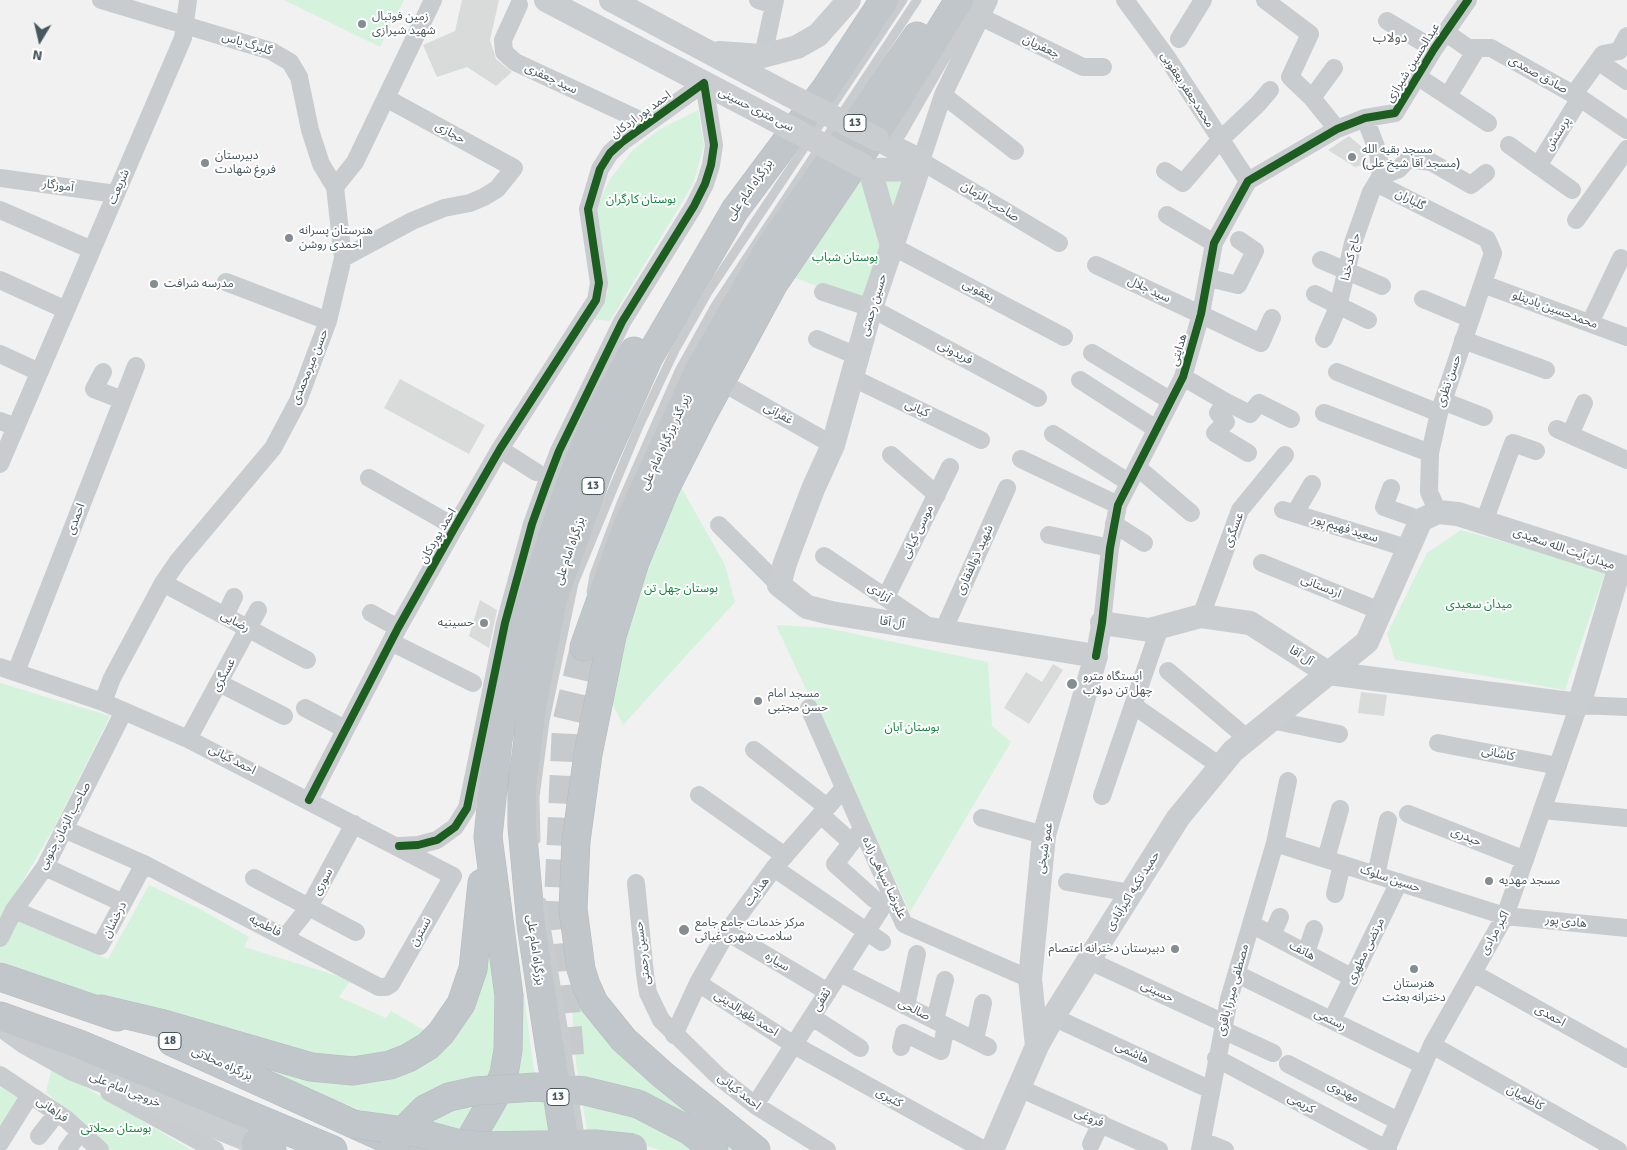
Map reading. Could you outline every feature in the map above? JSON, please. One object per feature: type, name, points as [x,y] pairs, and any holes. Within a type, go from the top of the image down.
[{"type":"highway","name":"بزرگراه امام علی","points":[[566,1150],[557,1041],[531,925],[522,827],[522,788],[532,707],[553,599],[599,469],[648,359],[735,210],[826,88],[884,0]]},
{"type":"highway","name":"زیر گذر بزرگراه امام علی","points":[[584,644],[628,524],[695,379],[770,247],[942,0]]},
{"type":"highway","points":[[756,1150],[663,1075],[609,1023],[594,1003],[586,984],[580,961],[573,909],[576,841],[588,754],[612,636],[635,562],[665,489],[773,285],[887,116],[959,0]]},
{"type":"highway","points":[[101,1010],[160,1023],[311,1068],[344,1071],[371,1070],[408,1058],[428,1046],[441,1033],[453,1017],[467,989],[473,969],[481,893],[488,850],[498,740],[517,641],[573,476],[597,417],[648,326],[735,210]]},
{"type":"highway","points":[[588,754],[594,949],[603,979],[612,997],[654,1046],[741,1118],[776,1150]]},
{"type":"highway","points":[[464,1150],[494,1100],[504,1074],[510,1025],[509,996],[488,850]]},
{"type":"highway","name":"بزرگراه محلاتی","points":[[0,977],[101,1010],[411,1150]]},
{"type":"highway","points":[[0,1016],[79,1044],[333,1150]]},
{"type":"highway","points":[[392,1150],[399,1135],[425,1109],[449,1097],[476,1091],[546,1088],[585,1091],[638,1104],[690,1131],[714,1150]]},
{"type":"highway","points":[[344,1120],[419,1133],[456,1143],[481,1146],[595,1144],[637,1149]]},
{"type":"main road","name":"سی متری حسینی","points":[[546,0],[866,168],[920,165]]},
{"type":"main road","points":[[611,0],[789,95],[879,140],[920,165]]},
{"type":"main road","points":[[706,51],[737,56],[762,56],[797,47],[818,35],[849,0]]},
{"type":"main road","name":"حسین رحمتی","points":[[780,585],[785,563],[809,498],[832,445],[856,367],[871,308],[920,165]]},
{"type":"main road","points":[[866,168],[892,246]]},
{"type":"main road","name":"میدان آیت الله سعیدی","points":[[1430,516],[1458,514],[1625,562],[1579,704]]},
{"type":"main road","points":[[1328,673],[1367,642],[1407,548],[1430,516]]},
{"type":"main road","name":"آل آقا","points":[[780,585],[806,607],[830,613],[1096,656]]},
{"type":"main road","name":"آل آقا","points":[[1102,623],[1149,630],[1201,616],[1250,623],[1328,673]]},
{"type":"main road","name":"عمو شیخی","points":[[1037,1046],[1030,979],[1044,835],[1096,656]]},
{"type":"main road","points":[[1328,673],[1579,704]]},
{"type":"main road","name":"حمید تکیه اکبرآبادی","points":[[992,1150],[1037,1046],[1053,1017],[1090,961],[1178,818],[1233,751],[1328,673]]},
{"type":"main road","name":"خروجی امام علی","points":[[0,1024],[25,1042],[73,1069],[264,1148]]},
{"type":"street","name":"گلبرگ یاس","points":[[102,0],[271,51],[290,62],[299,77],[310,130],[320,164],[335,187]]},
{"type":"street","name":"شریعت","points":[[0,464],[8,424],[39,372],[184,38],[187,25],[188,0]]},
{"type":"street","points":[[335,187],[355,162],[432,0]]},
{"type":"street","points":[[879,140],[898,132],[966,15],[989,0]]},
{"type":"street","name":"حسین رحمتی","points":[[920,165],[943,95],[989,0]]},
{"type":"street","name":"محمدجعفر یعقوبی","points":[[1125,0],[1166,56],[1248,181]]},
{"type":"street","points":[[1179,39],[1203,0]]},
{"type":"street","points":[[1248,181],[1337,129],[1312,98],[1290,77],[1310,34],[1265,0]]},
{"type":"street","name":"عبدالحسین شیرازی","points":[[1337,129],[1366,118],[1394,113],[1445,32],[1468,0]]},
{"type":"street","points":[[762,56],[769,2]]},
{"type":"street","name":"سید جعفری","points":[[519,5],[502,40],[504,52],[515,62],[646,123]]},
{"type":"street","name":"جعفریان","points":[[981,16],[1083,67],[1103,67]]},
{"type":"street","points":[[1387,21],[1434,49]]},
{"type":"street","name":"صادق صمدی","points":[[1445,32],[1468,48],[1491,48],[1577,96],[1627,130]]},
{"type":"street","points":[[1627,36],[1619,51],[1603,54],[1598,61],[1627,81]]},
{"type":"street","points":[[1448,96],[1477,48]]},
{"type":"street","name":"پرستش","points":[[1509,145],[1538,166],[1598,61]]},
{"type":"street","points":[[1312,98],[1334,68]]},
{"type":"street","points":[[1426,82],[1488,123]]},
{"type":"street","points":[[399,846],[418,845],[437,840],[455,828],[467,808],[505,623],[546,485],[559,451],[622,322],[694,206],[705,184],[714,145],[704,83]]},
{"type":"street","name":"احمد پور اردکان","points":[[599,290],[588,209],[600,169],[610,153],[646,123],[704,83]]},
{"type":"street","points":[[1165,171],[1183,183],[1220,140],[1270,90]]},
{"type":"street","points":[[943,95],[1015,151]]},
{"type":"street","name":"حجازی","points":[[344,258],[412,221],[444,208],[470,203],[484,197],[497,190],[514,168],[386,98]]},
{"type":"street","points":[[1366,118],[1378,152],[1381,176],[1399,169],[1408,159],[1431,162],[1470,185],[1486,173]]},
{"type":"street","points":[[1576,220],[1627,149]]},
{"type":"street","name":"صاحب الزمان","points":[[920,165],[1059,243]]},
{"type":"street","points":[[1538,166],[1572,190]]},
{"type":"street","name":"گلباران","points":[[1381,176],[1382,186],[1487,239],[1493,253]]},
{"type":"street","name":"حاج کدخدا","points":[[1324,339],[1338,307],[1348,272],[1353,243],[1371,192],[1381,176]]},
{"type":"street","name":"آموزگار","points":[[0,178],[116,194]]},
{"type":"street","name":"هدایتی","points":[[1102,623],[1110,548],[1118,504],[1183,376],[1201,314],[1214,243],[1248,181]]},
{"type":"street","name":"حسن میرمحمدی","points":[[103,702],[112,678],[163,583],[178,561],[273,448],[298,401],[328,321],[344,258],[335,187]]},
{"type":"street","points":[[0,210],[92,250]]},
{"type":"street","points":[[1167,215],[1214,243]]},
{"type":"street","points":[[1209,278],[1238,285],[1255,251],[1239,240]]},
{"type":"street","name":"یعقوبی","points":[[892,246],[1064,337]]},
{"type":"street","name":"حسن نظری","points":[[1430,516],[1430,453],[1441,407],[1493,253]]},
{"type":"street","points":[[1590,323],[1621,258]]},
{"type":"street","points":[[1321,260],[1382,286]]},
{"type":"street","name":"سید جلال","points":[[1096,265],[1261,344],[1272,318]]},
{"type":"street","points":[[0,280],[66,310]]},
{"type":"street","points":[[226,282],[328,321]]},
{"type":"street","name":"محمدحسین بادینلو","points":[[1483,284],[1626,336]]},
{"type":"street","name":"احمد پوردکان","points":[[309,800],[394,635],[455,527],[500,448],[596,300],[599,290]]},
{"type":"street","name":"فریدونی","points":[[823,292],[871,308],[1038,398]]},
{"type":"street","points":[[1315,294],[1338,307],[1368,320]]},
{"type":"street","points":[[1423,299],[1471,319]]},
{"type":"street","name":"کیانی","points":[[817,338],[856,367],[981,440]]},
{"type":"street","points":[[1463,340],[1546,370]]},
{"type":"street","points":[[1092,353],[1171,401]]},
{"type":"street","points":[[0,354],[39,372]]},
{"type":"street","name":"احمدی","points":[[8,669],[136,366]]},
{"type":"street","points":[[103,372],[94,389],[122,400]]},
{"type":"street","points":[[1337,372],[1441,407],[1484,417]]},
{"type":"street","points":[[1183,376],[1250,414],[1259,404],[1291,419]]},
{"type":"street","points":[[1080,380],[1156,429]]},
{"type":"street","name":"غفرانی","points":[[723,384],[832,445]]},
{"type":"street","points":[[1226,402],[1218,413],[1226,422],[1215,433],[1248,453]]},
{"type":"street","points":[[1584,403],[1563,432],[1627,460]]},
{"type":"street","points":[[1324,412],[1430,453]]},
{"type":"street","points":[[1053,434],[1128,482]]},
{"type":"street","points":[[1484,522],[1513,443],[1536,451]]},
{"type":"street","points":[[500,448],[536,472]]},
{"type":"street","points":[[892,455],[936,495]]},
{"type":"street","name":"عسگری","points":[[1201,616],[1240,510],[1285,455]]},
{"type":"street","points":[[1021,459],[1118,504]]},
{"type":"street","name":"موسی کیانی","points":[[886,597],[950,467]]},
{"type":"street","points":[[1137,467],[1190,513]]},
{"type":"street","points":[[369,478],[455,527]]},
{"type":"street","name":"سعید فهیم پور","points":[[1312,484],[1289,512],[1407,548]]},
{"type":"street","name":"شهید ذوالفقاری","points":[[938,630],[1007,488]]},
{"type":"street","points":[[1391,488],[1384,508],[1430,516]]},
{"type":"street","points":[[1114,524],[1144,543]]},
{"type":"street","name":"آل آقا","points":[[719,525],[780,585]]},
{"type":"street","points":[[1049,535],[1110,548]]},
{"type":"street","name":"آزادی","points":[[824,556],[938,630]]},
{"type":"street","name":"اردستانی","points":[[1262,563],[1380,611]]},
{"type":"street","name":"رضایی","points":[[163,583],[307,660]]},
{"type":"street","points":[[224,616],[234,598]]},
{"type":"street","name":"عسگری","points":[[188,739],[258,610]]},
{"type":"street","points":[[371,613],[394,635],[473,683]]},
{"type":"street","points":[[1096,656],[1102,623]]},
{"type":"street","points":[[1102,796],[1160,627]]},
{"type":"street","name":"احمد کیانی","points":[[8,669],[103,702],[188,739],[454,876]]},
{"type":"street","points":[[1168,671],[1248,739]]},
{"type":"street","points":[[219,683],[284,716]]},
{"type":"street","points":[[1579,704],[1627,707]]},
{"type":"street","name":"اکبر مرادی","points":[[1387,1150],[1432,1045],[1505,916],[1579,704]]},
{"type":"street","points":[[1133,705],[1220,766]]},
{"type":"street","points":[[305,708],[345,729]]},
{"type":"street","name":"علیرضا سپاهی زاده","points":[[809,708],[844,788],[856,835],[886,900],[904,924],[1030,979]]},
{"type":"street","name":"صاحب الزمان جنوبی","points":[[0,938],[14,910],[45,867],[124,711]]},
{"type":"street","points":[[1271,720],[1338,734]]},
{"type":"street","name":"کاشانی","points":[[1438,743],[1558,766]]},
{"type":"street","points":[[754,750],[824,811],[856,835],[834,864],[874,899],[886,900]]},
{"type":"street","name":"مصطفی میرزا باقری","points":[[1202,1145],[1223,1027],[1274,843],[1288,781]]},
{"type":"street","name":"هدایت","points":[[674,1035],[698,983],[727,932],[780,862],[844,788]]},
{"type":"street","points":[[699,795],[866,932],[882,942]]},
{"type":"street","points":[[1335,894],[1334,862],[1340,809]]},
{"type":"street","points":[[1542,810],[1627,818]]},
{"type":"street","name":"حیدری","points":[[1408,814],[1525,860]]},
{"type":"street","points":[[982,818],[1044,835]]},
{"type":"street","points":[[1376,875],[1388,820]]},
{"type":"street","name":"سوری","points":[[286,936],[309,907],[354,824]]},
{"type":"street","name":"فاطمیه","points":[[64,829],[144,864],[286,936],[379,987],[386,987]]},
{"type":"street","name":"حسین سلوک","points":[[1274,843],[1505,916]]},
{"type":"street","name":"درخشان","points":[[14,910],[100,946],[144,864]]},
{"type":"street","points":[[45,867],[123,903]]},
{"type":"street","name":"نسترن","points":[[386,987],[391,984],[454,876]]},
{"type":"street","points":[[254,878],[356,932]]},
{"type":"street","name":"حسین رحمتی","points":[[636,882],[648,993],[660,1020]]},
{"type":"street","points":[[1067,882],[1131,894]]},
{"type":"street","name":"مرتضی مطهری","points":[[1332,1020],[1400,882]]},
{"type":"street","name":"ثقفی","points":[[755,1105],[886,900]]},
{"type":"street","name":"هادی پور","points":[[1505,916],[1627,928]]},
{"type":"street","points":[[1272,935],[1280,917]]},
{"type":"street","name":"هاتف","points":[[1251,924],[1353,978]]},
{"type":"street","points":[[1306,953],[1314,929]]},
{"type":"street","name":"سیاره","points":[[727,932],[828,992]]},
{"type":"street","points":[[906,1006],[917,954]]},
{"type":"street","name":"حسینی","points":[[1090,961],[1273,1053]]},
{"type":"street","name":"صالحی","points":[[840,973],[982,1043],[984,1003]]},
{"type":"street","name":"احمدی","points":[[1473,973],[1627,1060]]},
{"type":"street","name":"رستمی","points":[[1237,974],[1423,1065]]},
{"type":"street","points":[[901,1047],[904,1032],[941,1051],[940,1023],[945,980]]},
{"type":"street","name":"احمد ظهرالدینی","points":[[698,983],[794,1045]]},
{"type":"street","points":[[812,1017],[860,1048]]},
{"type":"street","name":"هاشمی","points":[[1053,1017],[1211,1090]]},
{"type":"street","name":"احمد کیانی","points":[[660,1020],[718,1076],[755,1105],[827,1150]]},
{"type":"street","name":"کثیری","points":[[794,1045],[984,1150]]},
{"type":"street","name":"کاظمیان","points":[[1432,1045],[1618,1150]]},
{"type":"street","name":"کریمی","points":[[1216,1058],[1387,1150]]},
{"type":"street","name":"مهدوی","points":[[1288,1064],[1398,1121]]},
{"type":"street","points":[[73,1069],[128,1104],[215,1150]]},
{"type":"street","name":"فراهانی","points":[[0,1075],[57,1113],[100,1150]]},
{"type":"street","name":"فروغی","points":[[1019,1088],[1101,1123],[1139,1146],[1159,1150]]},
{"type":"street","points":[[0,1143],[30,1095]]},
{"type":"street","points":[[39,1136],[57,1113]]},
{"type":"street","points":[[1091,1144],[1101,1123]]},
{"type":"street","points":[[67,1150],[80,1132]]},
{"type":"street","points":[[1202,1145],[1225,1150]]},
{"type":"lane","points":[[536,853],[535,797],[545,722],[574,583],[639,426],[675,350],[708,292],[903,0]]},
{"type":"lane","points":[[584,644],[594,575],[621,503],[679,371],[720,298],[917,0]]},
{"type":"lane","points":[[472,784],[498,740]]},
{"type":"lane","points":[[540,891],[557,1041],[582,1150]]},
{"type":"green space","name":"زمین فوتبال شهید شیرازی","points":[[284,0],[404,0],[380,47]]},
{"type":"green space","name":"بوستان کارگران","points":[[698,110],[704,145],[693,184],[610,321],[592,319],[608,292],[594,213],[610,179],[633,150],[660,129]]},
{"type":"green space","points":[[909,174],[893,226],[874,175]]},
{"type":"green space","name":"بوستان شباب","points":[[861,178],[885,243],[868,304],[789,276]]},
{"type":"green space","name":"بوستان چهل تن","points":[[681,487],[725,565],[735,602],[623,725],[608,695],[664,489]]},
{"type":"green space","name":"میدان سعیدی","points":[[1461,530],[1606,570],[1565,690],[1395,660],[1387,634],[1427,553]]},
{"type":"green space","name":"بوستان آبان","points":[[776,625],[827,628],[988,662],[992,726],[1011,742],[910,912]]},
{"type":"green space","points":[[0,683],[110,716],[55,826],[0,920]]},
{"type":"green space","points":[[507,873],[535,1077],[507,1079],[506,935]]},
{"type":"green space","points":[[149,885],[200,909],[249,937],[244,947],[351,980],[339,997],[386,1018],[391,1011],[431,1034],[412,1047],[347,1064],[107,1002],[0,961],[0,942],[12,919],[108,959]]},
{"type":"green space","points":[[489,892],[500,969],[497,1079],[397,1125],[152,1025],[285,1069],[434,1050]]},
{"type":"green space","points":[[569,948],[583,994],[745,1150],[730,1150],[722,1142],[578,1081]]},
{"type":"green space","name":"بوستان محلاتی","points":[[52,1067],[191,1150],[106,1150],[46,1092]]},
{"type":"green space","points":[[0,1083],[22,1099],[0,1132]]},
{"type":"green space","points":[[547,1094],[554,1138],[479,1136],[501,1097]]},
{"type":"green space","points":[[487,1098],[466,1138],[418,1128],[430,1118]]},
{"type":"green space","points":[[582,1099],[614,1106],[700,1150],[660,1150],[634,1142],[588,1137]]},
{"type":"building","points":[[462,0],[499,0],[490,40],[496,59],[512,72],[496,86],[467,67],[437,77],[423,45],[455,31]]},
{"type":"building","name":"مسجد بقیه الله (مسجد آقا شیخ علی)","points":[[1349,136],[1363,148],[1368,164],[1355,167],[1328,150]]},
{"type":"building","points":[[400,379],[485,425],[469,454],[384,408]]},
{"type":"building","name":"حسینیه","points":[[480,600],[497,610],[489,648],[469,636]]},
{"type":"building","points":[[1053,664],[1063,670],[1029,724],[1004,708],[1026,672],[1042,682]]},
{"type":"building","points":[[1361,692],[1387,695],[1384,716],[1358,713]]},
{"type":"tunnel","points":[[570,1055],[558,902],[566,724],[584,647]]},
{"type":"cycle path","points":[[1096,656],[1102,623],[1110,548],[1118,505],[1183,377],[1201,314],[1214,243],[1248,181],[1337,129],[1365,118],[1395,113],[1434,49],[1468,0]]},
{"type":"cycle path","points":[[309,800],[398,628],[455,527],[500,449],[596,300],[599,283],[588,209],[600,169],[610,153],[622,142],[704,83],[714,145],[711,165],[705,184],[694,206],[622,322],[559,451],[546,485],[532,524],[505,623],[467,808],[455,827],[437,840],[418,845],[399,846]]},
{"type":"place","name":"زمین فوتبال شهید شیرازی","points":[[362,24]]},
{"type":"place","name":"مسجد بقیه الله (مسجد آقا شیخ علی)","points":[[1352,157]]},
{"type":"place","name":"دبیرستان فروغ شهادت","points":[[205,163]]},
{"type":"place","name":"هنرستان پسرانه احمدی روشن","points":[[289,238]]},
{"type":"place","name":"مدرسه شرافت","points":[[154,284]]},
{"type":"place","name":"حسینیه","points":[[484,623]]},
{"type":"place","name":"ایستگاه مترو چهل تن دولاب","points":[[1072,684]]},
{"type":"place","name":"مسجد امام حسن مجتبی","points":[[758,701]]},
{"type":"place","name":"مسجد مهدیه","points":[[1489,881]]},
{"type":"place","name":"مرکز خدمات جامع جامع سلامت شهری غیاثی","points":[[684,930]]},
{"type":"place","name":"دبیرستان دخترانه اعتصام","points":[[1175,949]]},
{"type":"place","name":"هنرستان دخترانه بعثت","points":[[1414,969]]},
{"type":"district","name":"دولاب","points":[[1390,38]]}]
